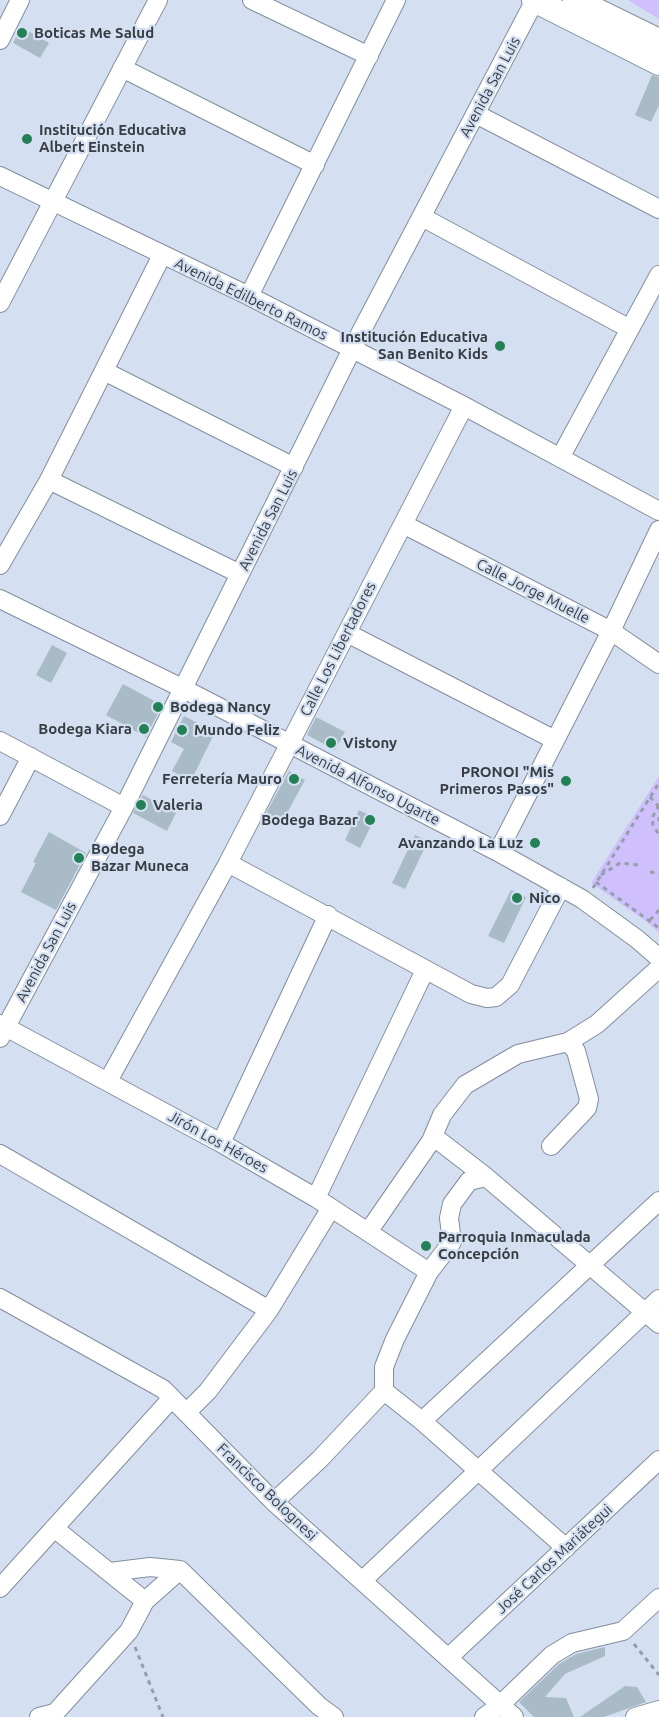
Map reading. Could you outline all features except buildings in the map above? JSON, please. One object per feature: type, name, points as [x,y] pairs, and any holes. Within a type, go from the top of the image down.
[{"type":"main road","points":[[535,0],[659,63]]},
{"type":"main road","points":[[575,0],[659,41]]},
{"type":"street","points":[[1,37],[20,0]]},
{"type":"street","points":[[0,303],[158,0]]},
{"type":"street","points":[[252,0],[369,56]]},
{"type":"street","points":[[249,296],[396,0]]},
{"type":"street","name":"Avenida San Luis","points":[[2,1030],[124,807],[352,349],[535,0]]},
{"type":"street","points":[[122,68],[315,165]]},
{"type":"street","points":[[476,114],[659,209]]},
{"type":"street","name":"Avenida Edilberto Ramos","points":[[0,176],[249,296],[464,406],[659,511]]},
{"type":"street","points":[[422,217],[630,329]]},
{"type":"street","points":[[0,565],[49,480],[162,255]]},
{"type":"street","points":[[560,458],[659,275]]},
{"type":"street","points":[[104,371],[294,467]]},
{"type":"street","name":"Calle Los Libertadores","points":[[108,1081],[228,863],[464,406]]},
{"type":"street","points":[[49,480],[240,574]]},
{"type":"street","name":"Calle Jorge Muelle","points":[[403,524],[611,631],[659,664]]},
{"type":"street","points":[[498,852],[611,631],[659,530]]},
{"type":"street","name":"Avenida Alfonso Ugarte","points":[[0,599],[184,689],[498,852],[582,899],[659,958]]},
{"type":"street","points":[[346,633],[555,740]]},
{"type":"street","points":[[0,741],[124,807]]},
{"type":"street","points":[[0,816],[31,757]]},
{"type":"street","points":[[228,863],[471,994],[487,998],[496,997],[510,985],[561,887]]},
{"type":"street","points":[[221,1143],[328,915]]},
{"type":"street","points":[[368,1232],[431,1141],[442,1115],[465,1085],[518,1054],[568,1042],[597,1024],[659,968]]},
{"type":"street","points":[[186,1413],[208,1391],[269,1310],[324,1203],[425,970]]},
{"type":"street","name":"Jirón Los Héroes","points":[[2,1030],[108,1081],[221,1143],[324,1203],[429,1272]]},
{"type":"street","points":[[551,1146],[587,1108],[589,1100],[576,1051],[568,1042]]},
{"type":"street","points":[[431,1141],[443,1143],[486,1177],[659,1324]]},
{"type":"street","points":[[0,1154],[269,1310]]},
{"type":"street","points":[[274,1502],[320,1459],[384,1390],[384,1367],[399,1331],[429,1272],[452,1242],[449,1218],[452,1204],[469,1181],[486,1177]]},
{"type":"street","points":[[422,1421],[659,1202]]},
{"type":"street","name":"Francisco Bolognesi","points":[[0,1298],[163,1389],[274,1502],[506,1711]]},
{"type":"street","points":[[363,1580],[659,1299]]},
{"type":"street","points":[[384,1390],[566,1548]]},
{"type":"street","points":[[0,1588],[172,1398]]},
{"type":"street","name":"José Carlos Mariátegui","points":[[448,1658],[659,1460]]},
{"type":"street","points":[[54,1528],[145,1601]]},
{"type":"street","points":[[110,1572],[150,1566],[180,1570],[313,1711],[334,1717]]},
{"type":"street","points":[[39,1717],[55,1713],[129,1631],[145,1601],[180,1570]]},
{"type":"street","points":[[484,1717],[506,1711],[552,1655],[572,1643],[623,1631],[659,1598]]},
{"type":"street","points":[[635,1717],[659,1710]]},
{"type":"path","points":[[659,783],[596,882],[659,928]]},
{"type":"path","points":[[650,797],[658,805],[652,818],[659,835]]},
{"type":"path","points":[[659,817],[659,823]]},
{"type":"path","points":[[600,876],[620,863],[639,865]]},
{"type":"path","points":[[650,872],[659,873]]},
{"type":"path","points":[[650,920],[659,910]]},
{"type":"path","points":[[129,1631],[164,1717]]},
{"type":"path","points":[[623,1631],[659,1675]]},
{"type":"shaded area","points":[[628,0],[659,0],[659,19]]},
{"type":"shaded area","points":[[659,776],[659,933],[591,883]]},
{"type":"place","name":"Boticas Me Salud","points":[[22,33]]},
{"type":"place","name":"Institución Educativa Albert Einstein","points":[[27,139]]},
{"type":"place","name":"Institución Educativa San Benito Kids","points":[[500,346]]},
{"type":"place","name":"Bodega Nancy","points":[[158,707]]},
{"type":"place","name":"Bodega Kiara","points":[[144,729]]},
{"type":"place","name":"Mundo Feliz","points":[[182,730]]},
{"type":"place","name":"Vistony","points":[[331,743]]},
{"type":"place","name":"Ferretería Mauro","points":[[294,779]]},
{"type":"place","name":"PRONOI \"Mis Primeros Pasos\"","points":[[566,781]]},
{"type":"place","name":"Valeria","points":[[141,805]]},
{"type":"place","name":"Bodega Bazar","points":[[370,820]]},
{"type":"place","name":"Avanzando La Luz","points":[[535,843]]},
{"type":"place","name":"Bodega Bazar Muneca","points":[[79,858]]},
{"type":"place","name":"Nico","points":[[517,898]]},
{"type":"place","name":"Parroquia Inmaculada Concepción","points":[[426,1246]]}]
